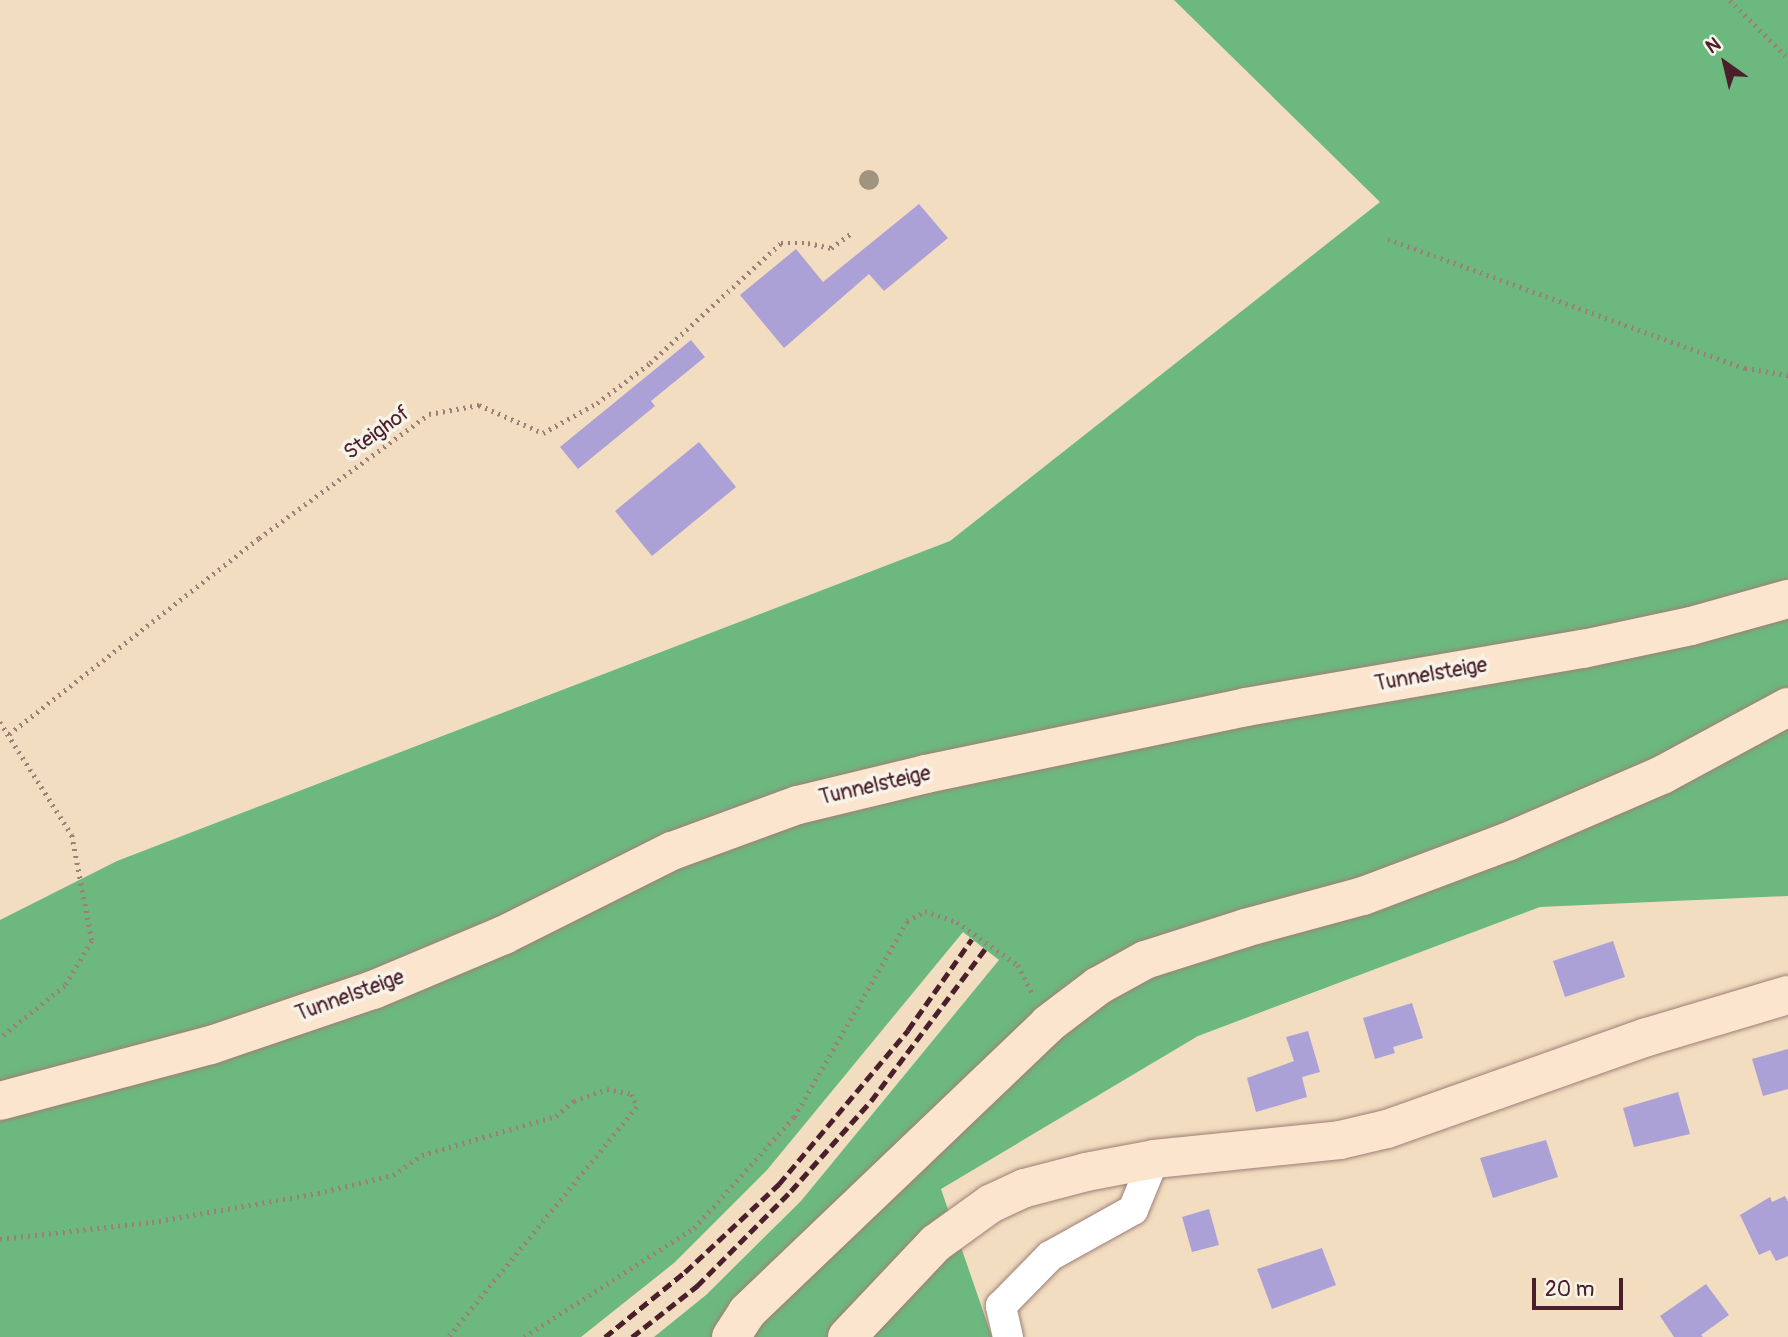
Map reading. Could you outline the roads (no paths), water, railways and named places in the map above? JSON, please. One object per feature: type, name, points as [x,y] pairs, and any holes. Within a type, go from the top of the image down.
[{"type":"street","name":"Tunnelsteige","points":[[0,1101],[211,1045],[373,990],[504,935],[671,851],[798,804],[926,774],[1246,707],[1597,646],[1691,625],[1788,598]]},
{"type":"street","points":[[731,1337],[747,1312],[1048,1024],[1098,986],[1144,960],[1245,928],[1363,896],[1507,842],[1662,775],[1788,707]]},
{"type":"street","points":[[847,1337],[936,1243],[990,1204],[1055,1179],[1154,1159],[1340,1140],[1387,1129],[1647,1037],[1788,995]]},
{"type":"street","points":[[1008,1337],[1001,1306],[1050,1256],[1133,1210],[1154,1159]]},
{"type":"railway","points":[[605,1337],[685,1272],[779,1184],[908,1030],[972,939]]},
{"type":"railway","points":[[632,1337],[697,1286],[791,1191],[871,1101],[985,949]]}]
